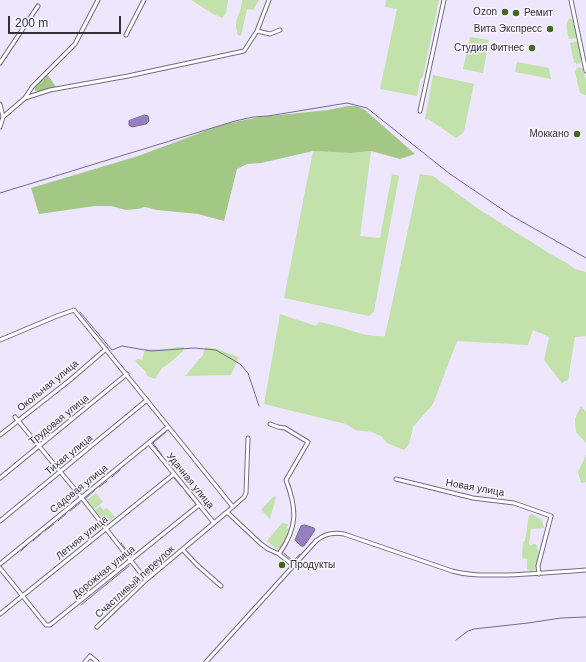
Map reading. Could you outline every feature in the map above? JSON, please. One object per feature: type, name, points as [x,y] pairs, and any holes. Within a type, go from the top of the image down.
[{"type":"street","points":[[0,127],[4,117],[25,98],[32,87],[75,44],[98,0]]},
{"type":"street","points":[[126,35],[144,0]]},
{"type":"street","points":[[25,98],[50,90],[128,76],[244,51],[257,31],[269,0]]},
{"type":"street","points":[[420,111],[444,0]]},
{"type":"street","points":[[571,0],[586,71]]},
{"type":"street","points":[[0,63],[38,6]]},
{"type":"street","points":[[257,31],[270,34],[280,30]]},
{"type":"street","points":[[0,104],[4,117]]},
{"type":"street","points":[[0,340],[74,310],[127,374],[233,508]]},
{"type":"street","name":"Окольная улица","points":[[0,435],[106,349]]},
{"type":"street","name":"Трудовая улица","points":[[0,478],[40,447],[127,374]]},
{"type":"street","name":"Тихая улица","points":[[0,521],[147,400]]},
{"type":"street","points":[[15,417],[82,498],[146,580]]},
{"type":"street","points":[[270,424],[285,428],[308,442],[286,480],[293,500],[293,519],[290,537],[279,554]]},
{"type":"street","name":"Садовая улица","points":[[0,564],[168,427]]},
{"type":"street","points":[[227,512],[244,497],[246,493],[248,438]]},
{"type":"street","name":"Удачная улица","points":[[149,443],[214,523],[227,512],[261,544],[279,554],[294,566]]},
{"type":"street","name":"Летняя улица","points":[[0,614],[174,474]]},
{"type":"street","name":"Новая улица","points":[[396,479],[473,498],[514,503],[551,516],[538,566],[538,574]]},
{"type":"street","name":"Дорожная улица","points":[[23,596],[46,625],[50,625],[199,505]]},
{"type":"street","name":"Счастливый переулок","points":[[98,627],[146,580],[214,523]]},
{"type":"street","points":[[206,662],[318,539],[325,535],[336,533],[344,534],[459,573],[482,576],[538,574],[586,570]]},
{"type":"street","name":"Счастливый переулок","points":[[183,550],[197,565],[221,586]]},
{"type":"street","points":[[0,568],[23,596]]},
{"type":"street","points":[[85,662],[90,656],[97,662]]},
{"type":"green space","points":[[191,0],[228,0],[226,13],[222,18]]},
{"type":"green space","points":[[242,0],[259,0],[253,10],[247,9],[241,36],[238,35],[236,24],[242,5]]},
{"type":"green space","points":[[386,0],[439,0],[423,76],[420,80],[417,96],[380,89],[397,9],[385,7]]},
{"type":"green space","points":[[569,19],[572,19],[573,21],[577,38],[569,39],[567,26]]},
{"type":"green space","points":[[470,37],[489,40],[483,73],[463,69]]},
{"type":"green space","points":[[578,41],[582,60],[577,64],[574,62],[570,43]]},
{"type":"green space","points":[[517,62],[549,68],[551,79],[515,72]]},
{"type":"green space","points":[[580,67],[583,69],[586,82],[586,95],[580,93],[575,72],[577,68]]},
{"type":"green space","points":[[47,74],[56,87],[43,91],[35,91],[34,87]]},
{"type":"green space","points":[[433,75],[474,84],[464,131],[456,138],[430,120],[425,119]]},
{"type":"green space","points":[[347,106],[357,106],[365,110],[415,154],[400,159],[371,151],[351,153],[313,151],[261,163],[247,164],[237,169],[224,221],[198,214],[157,210],[145,207],[126,210],[111,206],[95,206],[39,214],[31,188],[138,156],[224,124],[260,117],[328,110]]},
{"type":"green space","points":[[313,151],[351,153],[371,151],[360,236],[380,238],[392,174],[399,176],[374,312],[369,316],[284,298]]},
{"type":"green space","points":[[420,174],[433,176],[477,208],[575,269],[586,272],[586,336],[575,337],[568,380],[562,383],[544,360],[549,337],[533,330],[528,345],[457,341],[433,404],[413,427],[409,444],[404,450],[387,443],[381,436],[371,432],[356,430],[346,424],[264,404],[280,314],[316,326],[319,322],[368,335],[385,336]]},
{"type":"green space","points":[[184,347],[183,351],[162,368],[155,379],[147,376],[146,372],[135,361],[138,359],[142,360],[145,349],[166,349]]},
{"type":"green space","points":[[205,347],[217,349],[239,357],[231,375],[185,376],[203,355]]},
{"type":"green space","points":[[581,406],[586,412],[586,443],[576,432],[575,419]]},
{"type":"green space","points":[[586,455],[586,482],[581,483],[578,472]]},
{"type":"green space","points":[[96,493],[103,502],[94,509],[87,500]]},
{"type":"green space","points":[[274,496],[276,497],[270,519],[261,510]]},
{"type":"green space","points":[[100,506],[103,510],[107,508],[115,517],[106,524],[95,510]]},
{"type":"green space","points":[[532,514],[542,520],[544,528],[531,529],[529,544],[537,545],[539,552],[535,570],[530,571],[527,569],[527,559],[522,558],[523,542],[525,541],[529,515]]},
{"type":"green space","points":[[282,523],[288,524],[287,528],[290,529],[286,540],[278,550],[267,541]]},
{"type":"shaded area","points":[[145,115],[148,116],[149,121],[146,124],[132,127],[129,125],[129,121]]},
{"type":"shaded area","points":[[305,525],[314,528],[315,530],[304,546],[301,546],[295,540],[301,526]]},
{"type":"waterway","points":[[0,193],[235,121],[347,103],[367,108],[450,174],[512,216],[586,258]]},
{"type":"waterway","points":[[80,312],[112,350],[122,346],[151,351],[194,348],[216,350],[240,364],[248,373],[259,406]]},
{"type":"waterway","points":[[162,455],[153,443],[166,432]]},
{"type":"waterway","points":[[112,477],[120,470]]},
{"type":"waterway","points":[[174,478],[182,487]]},
{"type":"waterway","points":[[99,487],[107,481]]},
{"type":"waterway","points":[[85,499],[95,490]]},
{"type":"waterway","points":[[135,554],[196,505],[185,491]]},
{"type":"waterway","points":[[70,511],[80,503]]},
{"type":"waterway","points":[[58,521],[66,514]]},
{"type":"waterway","points":[[45,531],[54,524]]},
{"type":"waterway","points":[[33,541],[41,534]]},
{"type":"waterway","points":[[121,543],[131,556]]},
{"type":"waterway","points":[[21,551],[28,544]]},
{"type":"waterway","points":[[284,553],[293,561],[300,554]]},
{"type":"waterway","points":[[81,605],[129,566]]},
{"type":"waterway","points":[[456,640],[468,631],[474,629],[561,618],[586,617]]},
{"type":"place","name":"Ozon","points":[[505,12]]},
{"type":"place","name":"Ремит","points":[[516,13]]},
{"type":"place","name":"Вита Экспресс","points":[[550,29]]},
{"type":"place","name":"Студия Фитнес","points":[[532,48]]},
{"type":"place","name":"Моккано","points":[[577,134]]},
{"type":"place","name":"Продукты","points":[[282,565]]}]
